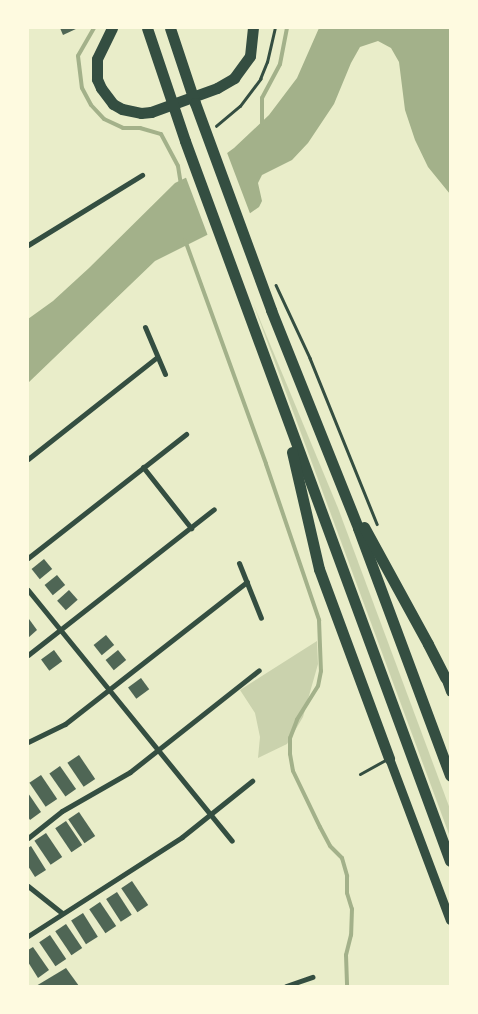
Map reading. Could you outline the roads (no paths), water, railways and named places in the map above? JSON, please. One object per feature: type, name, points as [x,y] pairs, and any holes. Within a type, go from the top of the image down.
[{"type":"highway","points":[[112,28],[97,59],[97,79],[103,92],[113,104],[131,112],[151,112],[227,84],[246,64],[253,46],[253,28]]},
{"type":"highway","points":[[147,28],[220,238],[450,861]]},
{"type":"highway","points":[[170,28],[211,131],[242,230],[340,483],[450,776]]},
{"type":"highway","points":[[277,394],[319,569],[390,758]]},
{"type":"highway","points":[[340,483],[428,644],[448,676]]},
{"type":"main road","points":[[390,758],[450,920]]},
{"type":"street","points":[[28,245],[142,175]]},
{"type":"street","points":[[145,327],[165,374]]},
{"type":"street","points":[[28,459],[158,357]]},
{"type":"street","points":[[28,558],[186,434]]},
{"type":"street","points":[[143,467],[191,528]]},
{"type":"street","points":[[28,656],[214,508]]},
{"type":"street","points":[[239,563],[261,618]]},
{"type":"street","points":[[28,742],[65,724],[246,582]]},
{"type":"street","points":[[28,590],[108,692],[232,841]]},
{"type":"street","points":[[28,838],[62,811],[118,780],[158,751],[259,670]]},
{"type":"street","points":[[448,676],[450,692]]},
{"type":"street","points":[[28,936],[159,852],[211,816],[252,782]]},
{"type":"street","points":[[28,886],[62,913]]},
{"type":"street","points":[[286,986],[312,977]]},
{"type":"lane","points":[[360,774],[390,758]]},
{"type":"waterway","points":[[94,28],[78,56],[82,88],[91,105],[104,119],[123,128],[140,128],[161,134],[178,166],[181,184]]},
{"type":"waterway","points":[[262,127],[262,98],[280,64],[287,28]]},
{"type":"waterway","points":[[185,240],[266,464],[319,620],[321,671],[318,686],[297,720],[290,738],[290,754],[293,771],[330,846],[342,858],[347,876],[347,893],[352,909],[351,935],[346,955],[347,986]]}]
